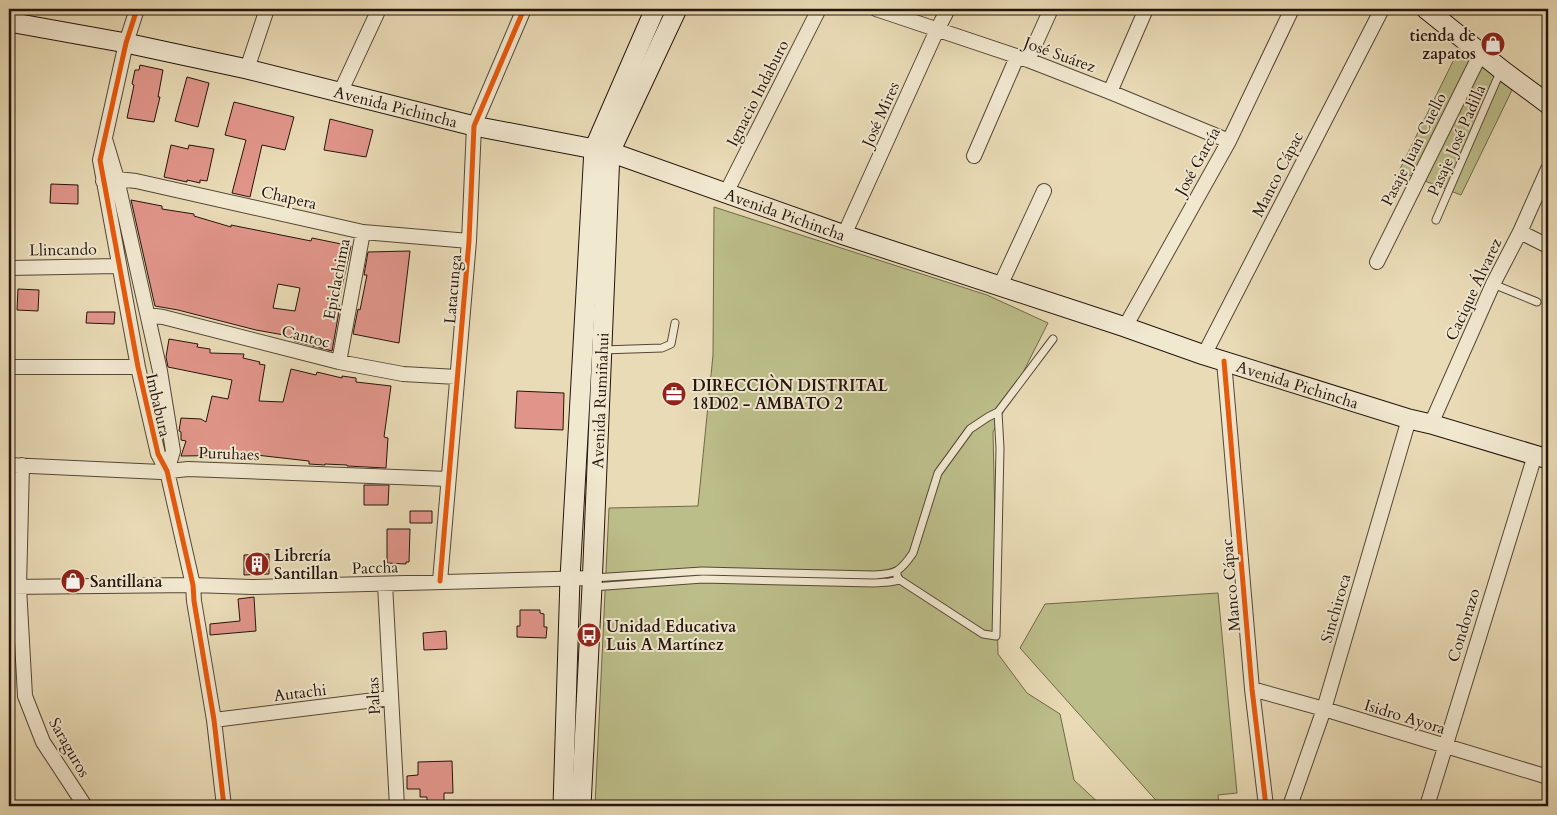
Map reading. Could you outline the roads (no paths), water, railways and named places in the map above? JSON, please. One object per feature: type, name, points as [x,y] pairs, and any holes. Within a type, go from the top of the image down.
[{"type":"main road","name":"Avenida Rumiñahui","points":[[563,806],[570,578],[602,150],[655,9]]},
{"type":"main road","name":"Avenida Rumiñahui","points":[[581,806],[602,350],[602,150],[677,9]]},
{"type":"main road","points":[[1426,9],[1548,104]]},
{"type":"main road","name":"Avenida Pichincha","points":[[9,22],[126,43],[247,69],[474,126],[602,150],[844,234],[1125,326],[1204,355],[1409,419],[1541,457]]},
{"type":"street","name":"Imbabura","points":[[137,9],[126,43],[100,160],[110,180],[148,315],[160,371],[173,451],[167,471]]},
{"type":"street","points":[[247,69],[267,9]]},
{"type":"street","points":[[340,93],[379,9]]},
{"type":"street","name":"Latacunga","points":[[440,581],[469,242],[474,126],[524,9]]},
{"type":"street","name":"Ignacio Indaburo","points":[[726,192],[819,9]]},
{"type":"street","name":"José Suárez","points":[[876,9],[1022,58],[1229,141]]},
{"type":"street","name":"José Mires","points":[[844,234],[948,9]]},
{"type":"street","points":[[974,156],[1022,58],[1050,9]]},
{"type":"street","points":[[1110,92],[1146,9]]},
{"type":"street","name":"José García","points":[[1125,326],[1229,141],[1292,9]]},
{"type":"street","name":"Manco Cápac","points":[[1204,355],[1382,9]]},
{"type":"street","name":"Pasaje Juan Cuello","points":[[1377,262],[1481,52]]},
{"type":"street","name":"Cacique Álvarez","points":[[1431,424],[1493,284],[1520,232],[1548,169]]},
{"type":"street","name":"Imbabura","points":[[110,180],[118,266],[138,367],[158,454],[167,471],[193,585],[214,720],[224,806]]},
{"type":"street","name":"Chapera","points":[[110,180],[136,180],[363,232],[469,242]]},
{"type":"street","points":[[1000,286],[1044,191]]},
{"type":"street","name":"Epiclachima","points":[[339,362],[363,232]]},
{"type":"street","points":[[1520,232],[1548,246]]},
{"type":"street","name":"Llincando","points":[[9,268],[118,266]]},
{"type":"street","name":"Cantoc","points":[[148,315],[339,362],[403,374],[457,378]]},
{"type":"street","name":"Manco Cápac","points":[[1224,361],[1252,689],[1266,806]]},
{"type":"street","points":[[9,367],[138,367]]},
{"type":"street","name":"Sinchiroca","points":[[1290,806],[1324,709],[1409,419]]},
{"type":"street","name":"Condorazo","points":[[1427,806],[1444,746],[1541,457]]},
{"type":"street","name":"Puruhaes","points":[[16,465],[167,471],[188,469],[448,479]]},
{"type":"street","name":"Saraguros","points":[[16,465],[14,587],[24,696],[43,742],[85,806]]},
{"type":"street","name":"Paccha","points":[[14,587],[193,585],[252,587],[570,578],[592,583]]},
{"type":"street","name":"Paltas","points":[[385,584],[397,806]]},
{"type":"street","name":"Isidro Ayora","points":[[1252,689],[1324,709],[1548,778]]},
{"type":"street","name":"Autachi","points":[[214,720],[391,698]]},
{"type":"lane","name":"Pasaje José Padilla","points":[[1436,220],[1502,70]]},
{"type":"lane","points":[[1493,284],[1537,302]]},
{"type":"lane","points":[[602,350],[662,348],[671,344],[675,323]]},
{"type":"lane","points":[[592,583],[702,571],[874,575],[897,572],[913,553],[938,473],[970,429],[988,416],[998,412],[1053,339]]},
{"type":"lane","points":[[897,572],[900,580],[983,634],[996,636],[1000,448],[998,412]]},
{"type":"lane","points":[[592,583],[703,579],[874,583],[900,580]]},
{"type":"place","name":"tienda de zapatos","points":[[1493,44]]},
{"type":"place","name":"DIRECCIÒN DISTRITAL 18D02 - AMBATO 2","points":[[674,394]]},
{"type":"place","name":"Librería Santillan","points":[[257,564]]},
{"type":"place","name":"Santillana","points":[[73,581]]},
{"type":"place","name":"Unidad Educativa Luis A Martínez","points":[[589,635]]}]
